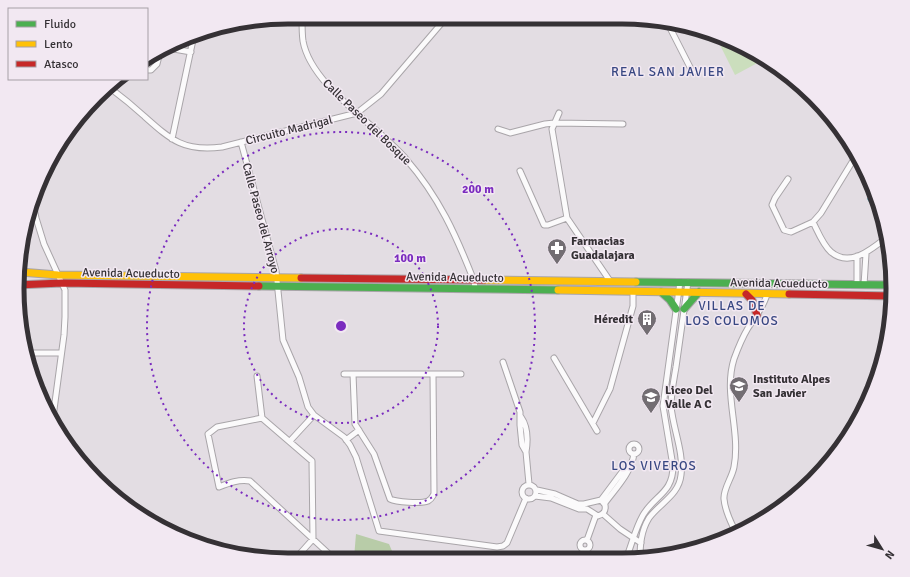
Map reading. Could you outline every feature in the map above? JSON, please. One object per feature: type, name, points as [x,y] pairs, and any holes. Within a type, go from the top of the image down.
[{"type":"main road","name":"Avenida Acueducto","points":[[25,272],[58,275],[276,278],[474,284],[620,292],[886,296]]},
{"type":"main road","name":"Avenida Acueducto","points":[[24,285],[62,283],[277,286],[621,281],[886,285]]},
{"type":"main road","points":[[620,292],[621,281]]},
{"type":"main road","points":[[661,292],[680,309],[699,292]]},
{"type":"main road","points":[[746,294],[752,300],[757,315]]},
{"type":"street","name":"Calle Paseo del Bosque","points":[[302,24],[303,42],[309,60],[326,84],[390,142],[406,159],[427,186],[448,219],[474,284]]},
{"type":"street","name":"Circuito Madrigal","points":[[113,91],[172,140],[193,147],[208,149],[357,113],[381,94],[441,24]]},
{"type":"street","points":[[670,29],[693,73]]},
{"type":"street","points":[[172,140],[193,42]]},
{"type":"street","points":[[176,49],[191,52]]},
{"type":"street","points":[[148,70],[151,70],[157,64],[159,58]]},
{"type":"street","points":[[559,113],[552,128],[567,218],[610,281]]},
{"type":"street","points":[[498,129],[510,133],[554,123],[623,124]]},
{"type":"street","name":"Calle Paseo del Arroyo","points":[[241,142],[276,271],[283,340],[299,377],[305,398],[314,415],[344,437],[356,456],[379,531],[497,547],[503,546],[508,543],[526,498]]},
{"type":"street","points":[[788,179],[772,205],[782,227],[788,232],[791,232],[813,222],[827,205],[853,160]]},
{"type":"street","points":[[520,171],[544,224],[567,218]]},
{"type":"street","points":[[35,213],[44,244],[65,290],[65,317],[53,409]]},
{"type":"street","points":[[813,222],[827,247],[832,252],[843,257],[866,254],[882,241]]},
{"type":"street","points":[[861,285],[866,254]]},
{"type":"street","points":[[857,256],[861,285]]},
{"type":"street","points":[[640,552],[644,529],[650,518],[671,497],[678,486],[681,477],[682,466],[671,405],[680,309],[678,292],[680,282]]},
{"type":"street","points":[[628,553],[644,513],[665,492],[673,475],[671,449],[663,406],[666,377],[680,309],[686,293],[688,282]]},
{"type":"street","points":[[593,423],[610,389],[633,306],[633,292]]},
{"type":"street","points":[[734,528],[725,510],[724,497],[734,469],[736,454],[730,376],[741,340],[765,303],[767,294]]},
{"type":"street","points":[[32,353],[61,353]]},
{"type":"street","points":[[554,358],[597,431]]},
{"type":"street","points":[[503,362],[521,417],[525,424],[529,484]]},
{"type":"street","points":[[344,374],[461,374]]},
{"type":"street","points":[[353,374],[355,424],[374,454],[390,499],[395,501],[426,502],[432,499],[434,494],[433,374]]},
{"type":"street","points":[[257,376],[262,418],[312,461],[314,539],[301,553]]},
{"type":"street","points":[[666,377],[674,378]]},
{"type":"street","points":[[290,441],[314,415]]},
{"type":"street","points":[[262,418],[216,427],[208,434],[219,487],[235,481],[250,481],[328,553]]},
{"type":"street","points":[[346,440],[359,430]]},
{"type":"street","points":[[671,449],[678,446]]},
{"type":"street","points":[[634,454],[633,462],[629,468],[622,472],[603,502],[604,512],[641,541]]},
{"type":"street","points":[[529,484],[536,487],[536,493],[533,498],[526,498],[522,490],[529,484]]},
{"type":"street","points":[[536,493],[556,494],[578,504],[603,502]]},
{"type":"street","points":[[536,493],[579,509],[587,509],[596,515]]},
{"type":"street","points":[[587,540],[596,515],[604,512]]},
{"type":"green space","points":[[719,42],[759,62],[735,75]]},
{"type":"green space","points":[[356,534],[389,544],[393,553],[354,553]]},
{"type":"water","points":[[869,195],[872,203],[869,202],[867,199]]},
{"type":"traffic: fast","points":[[636,282],[886,285]]},
{"type":"traffic: fast","points":[[259,286],[558,290]]},
{"type":"traffic: fast","points":[[661,292],[670,300],[676,309]]},
{"type":"traffic: fast","points":[[684,309],[699,292]]},
{"type":"traffic: slow","points":[[25,272],[58,275],[301,278]]},
{"type":"traffic: slow","points":[[484,280],[636,282]]},
{"type":"traffic: slow","points":[[558,290],[789,294]]},
{"type":"traffic: jam","points":[[301,278],[484,280]]},
{"type":"traffic: jam","points":[[24,285],[62,283],[259,286]]},
{"type":"traffic: jam","points":[[746,294],[752,300],[757,315]]},
{"type":"traffic: jam","points":[[789,294],[886,296]]},
{"type":"place","name":"Farmacias Guadalajara","points":[[557,265]]},
{"type":"place","name":"Héredit","points":[[647,336]]},
{"type":"place","name":"Instituto Alpes San Javier","points":[[739,403]]},
{"type":"place","name":"Liceo Del Valle A C","points":[[651,414]]},
{"type":"district","name":"REAL SAN JAVIER","points":[[668,71]]},
{"type":"district","name":"VILLAS DE LOS COLOMOS","points":[[732,312]]},
{"type":"district","name":"LOS VIVEROS","points":[[654,465]]}]
